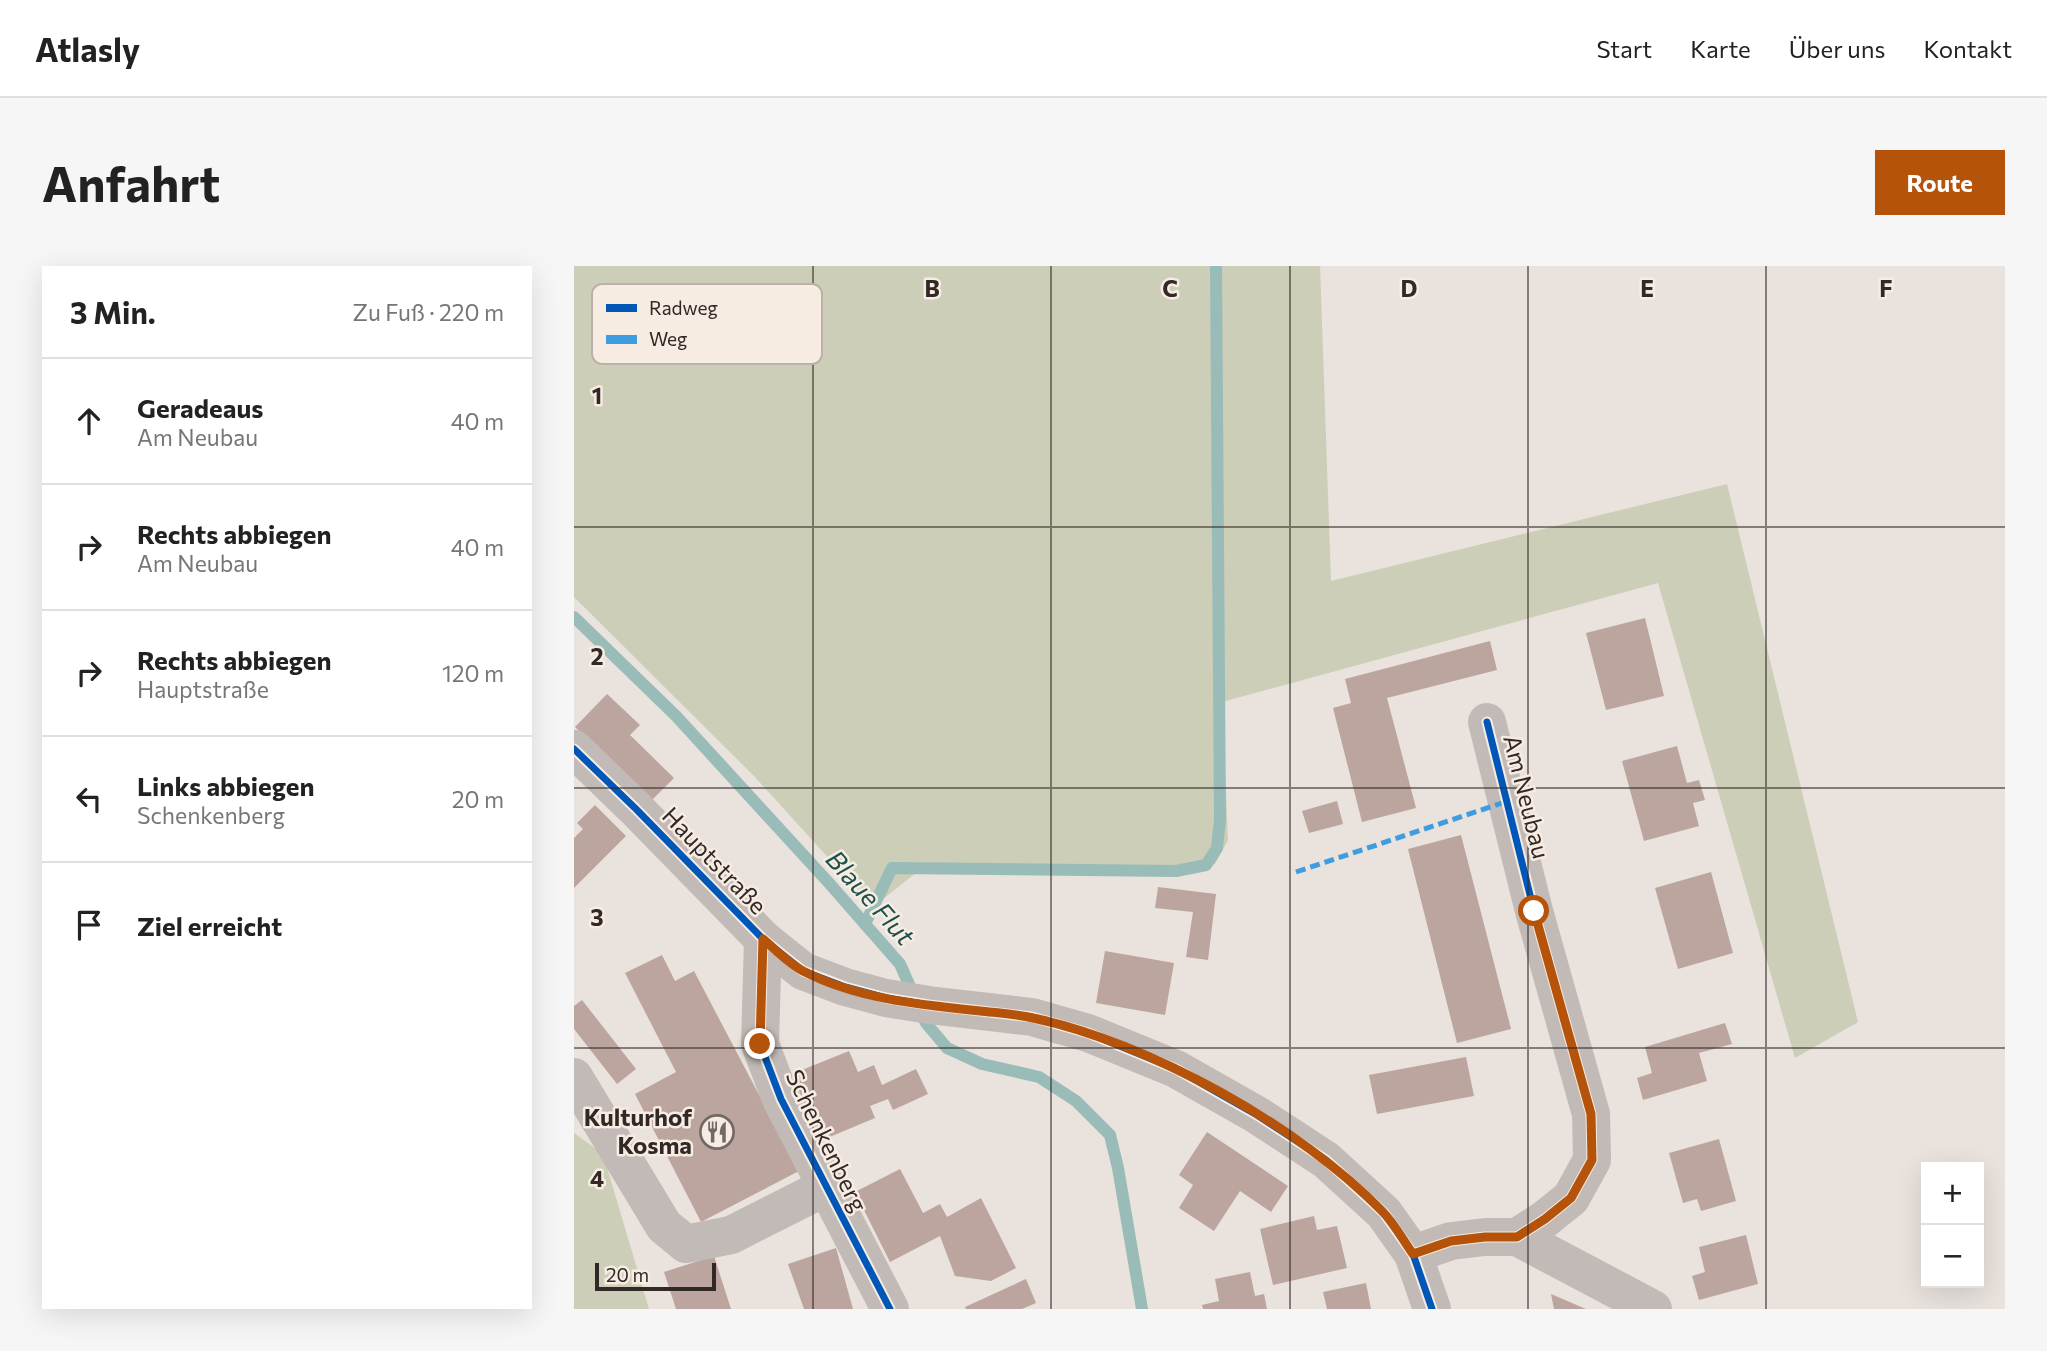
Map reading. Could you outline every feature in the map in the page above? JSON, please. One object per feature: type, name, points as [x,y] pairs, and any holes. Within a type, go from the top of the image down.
[{"type":"street","name":"Am Neubau","points":[[1488,722],[1534,911],[1591,1114],[1592,1160],[1571,1198],[1517,1237]]},
{"type":"street","name":"Hauptstraße","points":[[574,749],[763,939],[803,971],[845,987],[886,998],[1032,1017],[1088,1033],[1177,1069],[1257,1115],[1326,1160],[1384,1213],[1413,1254],[1433,1309]]},
{"type":"street","name":"Schenkenberg","points":[[763,939],[760,1044],[781,1099],[890,1309]]},
{"type":"street","name":"Schenkenberg","points":[[574,1077],[664,1226],[686,1244],[731,1235],[826,1187]]},
{"type":"street","points":[[1413,1254],[1451,1241],[1517,1237],[1653,1309]]},
{"type":"green space","points":[[574,266],[1320,266],[1331,581],[1727,484],[1858,1022],[1795,1058],[1658,583],[1222,702],[1228,840],[1215,864],[1179,871],[922,868],[873,907],[755,777],[574,597]]},
{"type":"green space","points":[[574,1133],[603,1154],[649,1309],[574,1309]]},
{"type":"building","points":[[1645,618],[1664,696],[1606,710],[1586,633]]},
{"type":"building","points":[[1490,641],[1497,670],[1387,698],[1416,808],[1362,822],[1333,708],[1351,703],[1345,679]]},
{"type":"building","points":[[607,694],[640,725],[630,735],[674,778],[650,802],[575,727]]},
{"type":"building","points":[[1677,746],[1687,783],[1699,780],[1705,800],[1693,803],[1699,826],[1644,841],[1622,761]]},
{"type":"building","points":[[1337,801],[1343,824],[1309,833],[1302,811]]},
{"type":"building","points":[[595,805],[626,836],[574,888],[574,838],[583,829],[577,823]]},
{"type":"building","points":[[1461,835],[1511,1029],[1457,1043],[1408,849]]},
{"type":"building","points":[[1711,872],[1733,953],[1678,969],[1655,888]]},
{"type":"building","points":[[1158,887],[1216,894],[1208,960],[1186,957],[1193,912],[1155,908]]},
{"type":"building","points":[[1105,951],[1174,963],[1165,1015],[1096,1003]]},
{"type":"building","name":"Kulturhof Kosma","points":[[662,955],[675,981],[694,971],[799,1171],[701,1222],[635,1094],[676,1072],[625,973]]},
{"type":"building","points":[[582,1000],[636,1069],[617,1084],[574,1029],[574,1006]]},
{"type":"building","points":[[1725,1023],[1732,1044],[1699,1053],[1707,1081],[1643,1100],[1637,1078],[1652,1073],[1645,1047]]},
{"type":"building","points":[[849,1051],[858,1072],[874,1065],[882,1085],[916,1069],[928,1094],[893,1110],[888,1099],[870,1106],[875,1118],[820,1141],[792,1074]]},
{"type":"building","points":[[1466,1057],[1474,1096],[1377,1114],[1369,1075]]},
{"type":"building","points":[[1207,1132],[1288,1186],[1271,1212],[1240,1191],[1214,1231],[1179,1208],[1193,1185],[1179,1175]]},
{"type":"building","points":[[1719,1139],[1736,1201],[1701,1211],[1697,1199],[1683,1203],[1669,1153]]},
{"type":"building","points":[[900,1169],[923,1213],[940,1204],[947,1217],[981,1198],[1016,1268],[991,1281],[955,1276],[940,1236],[890,1262],[855,1192]]},
{"type":"building","points":[[1314,1216],[1317,1230],[1337,1226],[1347,1268],[1273,1285],[1260,1229]]},
{"type":"building","points":[[1746,1235],[1758,1284],[1699,1300],[1692,1276],[1705,1272],[1699,1247]]},
{"type":"building","points":[[836,1248],[853,1309],[804,1309],[788,1264]]},
{"type":"building","points":[[714,1256],[731,1309],[676,1309],[664,1272]]},
{"type":"building","points":[[1250,1272],[1255,1296],[1264,1294],[1267,1309],[1203,1309],[1202,1305],[1219,1301],[1215,1279]]},
{"type":"building","points":[[1026,1279],[1036,1303],[1022,1309],[965,1307]]},
{"type":"building","points":[[1366,1283],[1371,1309],[1327,1309],[1323,1292]]},
{"type":"building","points":[[1551,1294],[1586,1309],[1554,1309]]},
{"type":"waterway","points":[[865,924],[892,868],[1176,871],[1206,865],[1217,848],[1220,820],[1216,266]]},
{"type":"waterway","name":"Blaue Flut","points":[[574,617],[676,716],[900,964],[926,1023],[947,1048],[982,1064],[1039,1077],[1076,1101],[1110,1135],[1142,1309]]},
{"type":"marked path","points":[[1296,872],[1508,801]]},
{"type":"cycle path","points":[[1413,1254],[1451,1241],[1517,1237],[1571,1198],[1592,1160],[1591,1114],[1534,911],[1487,722]]},
{"type":"cycle path","points":[[574,749],[763,939],[803,971],[845,987],[886,998],[1032,1017],[1088,1033],[1176,1069],[1257,1115],[1326,1160],[1384,1213],[1413,1254],[1432,1309]]},
{"type":"cycle path","points":[[763,939],[760,1044],[781,1099],[890,1309]]},
{"type":"place","name":"Kulturhof Kosma","points":[[717,1132]]},
{"type":"route","points":[[760,1044],[763,939],[803,971],[845,987],[886,998],[929,1005],[1032,1017],[1088,1033],[1177,1069],[1257,1115],[1326,1160],[1384,1213],[1413,1254],[1451,1241],[1517,1237],[1571,1198],[1592,1160],[1591,1114],[1534,911]]}]
